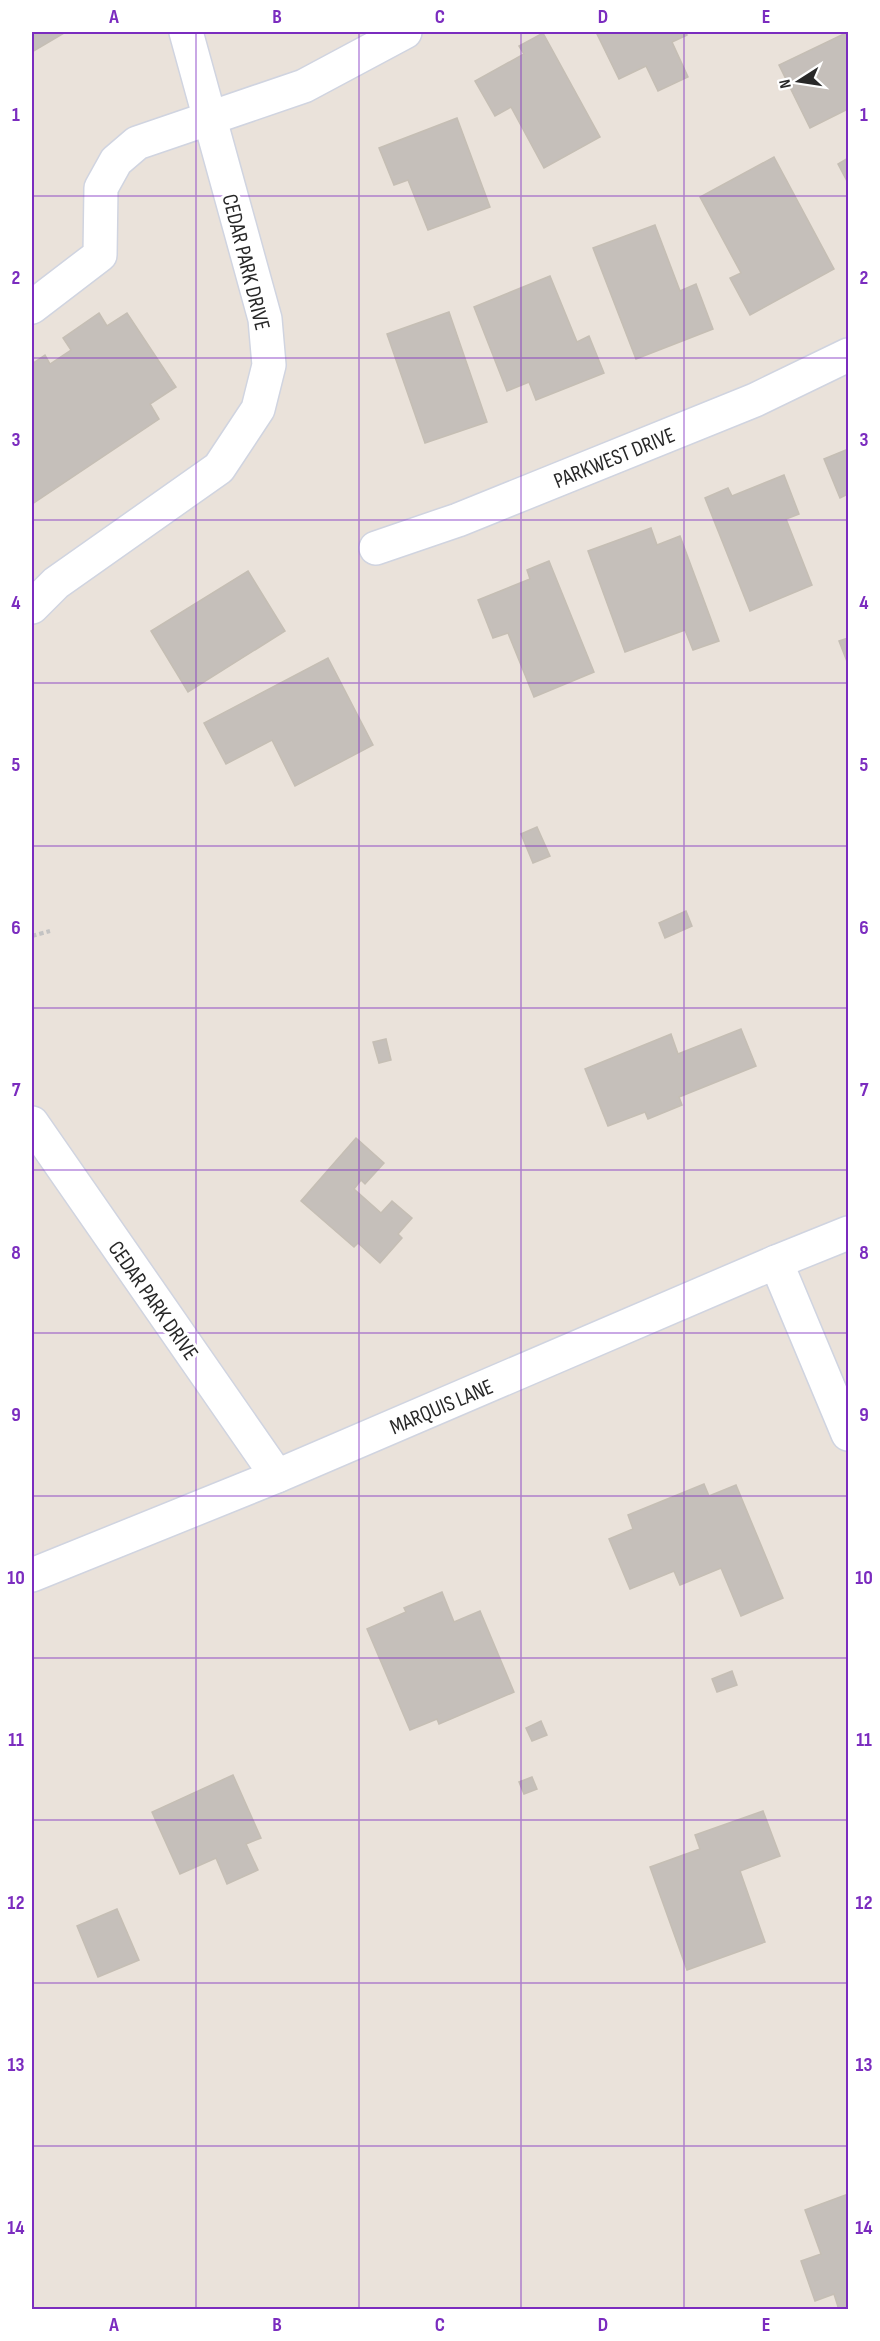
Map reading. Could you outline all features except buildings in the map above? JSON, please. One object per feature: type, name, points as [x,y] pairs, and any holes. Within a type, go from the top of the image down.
[{"type":"street","name":"CEDAR PARK DRIVE","points":[[32,607],[56,583],[219,468],[258,409],[269,365],[265,319],[186,32]]},
{"type":"street","points":[[32,307],[100,255],[101,188],[116,161],[137,143],[210,120],[304,86],[405,32]]},
{"type":"street","name":"PARKWEST DRIVE","points":[[376,548],[458,520],[733,409],[849,355]]},
{"type":"street","name":"CEDAR PARK DRIVE","points":[[32,1123],[277,1476]]},
{"type":"street","name":"MARQUIS LANE","points":[[32,1575],[277,1476],[776,1262],[849,1233]]},
{"type":"street","points":[[776,1262],[849,1434]]},
{"type":"path","points":[[32,936],[50,931]]}]
